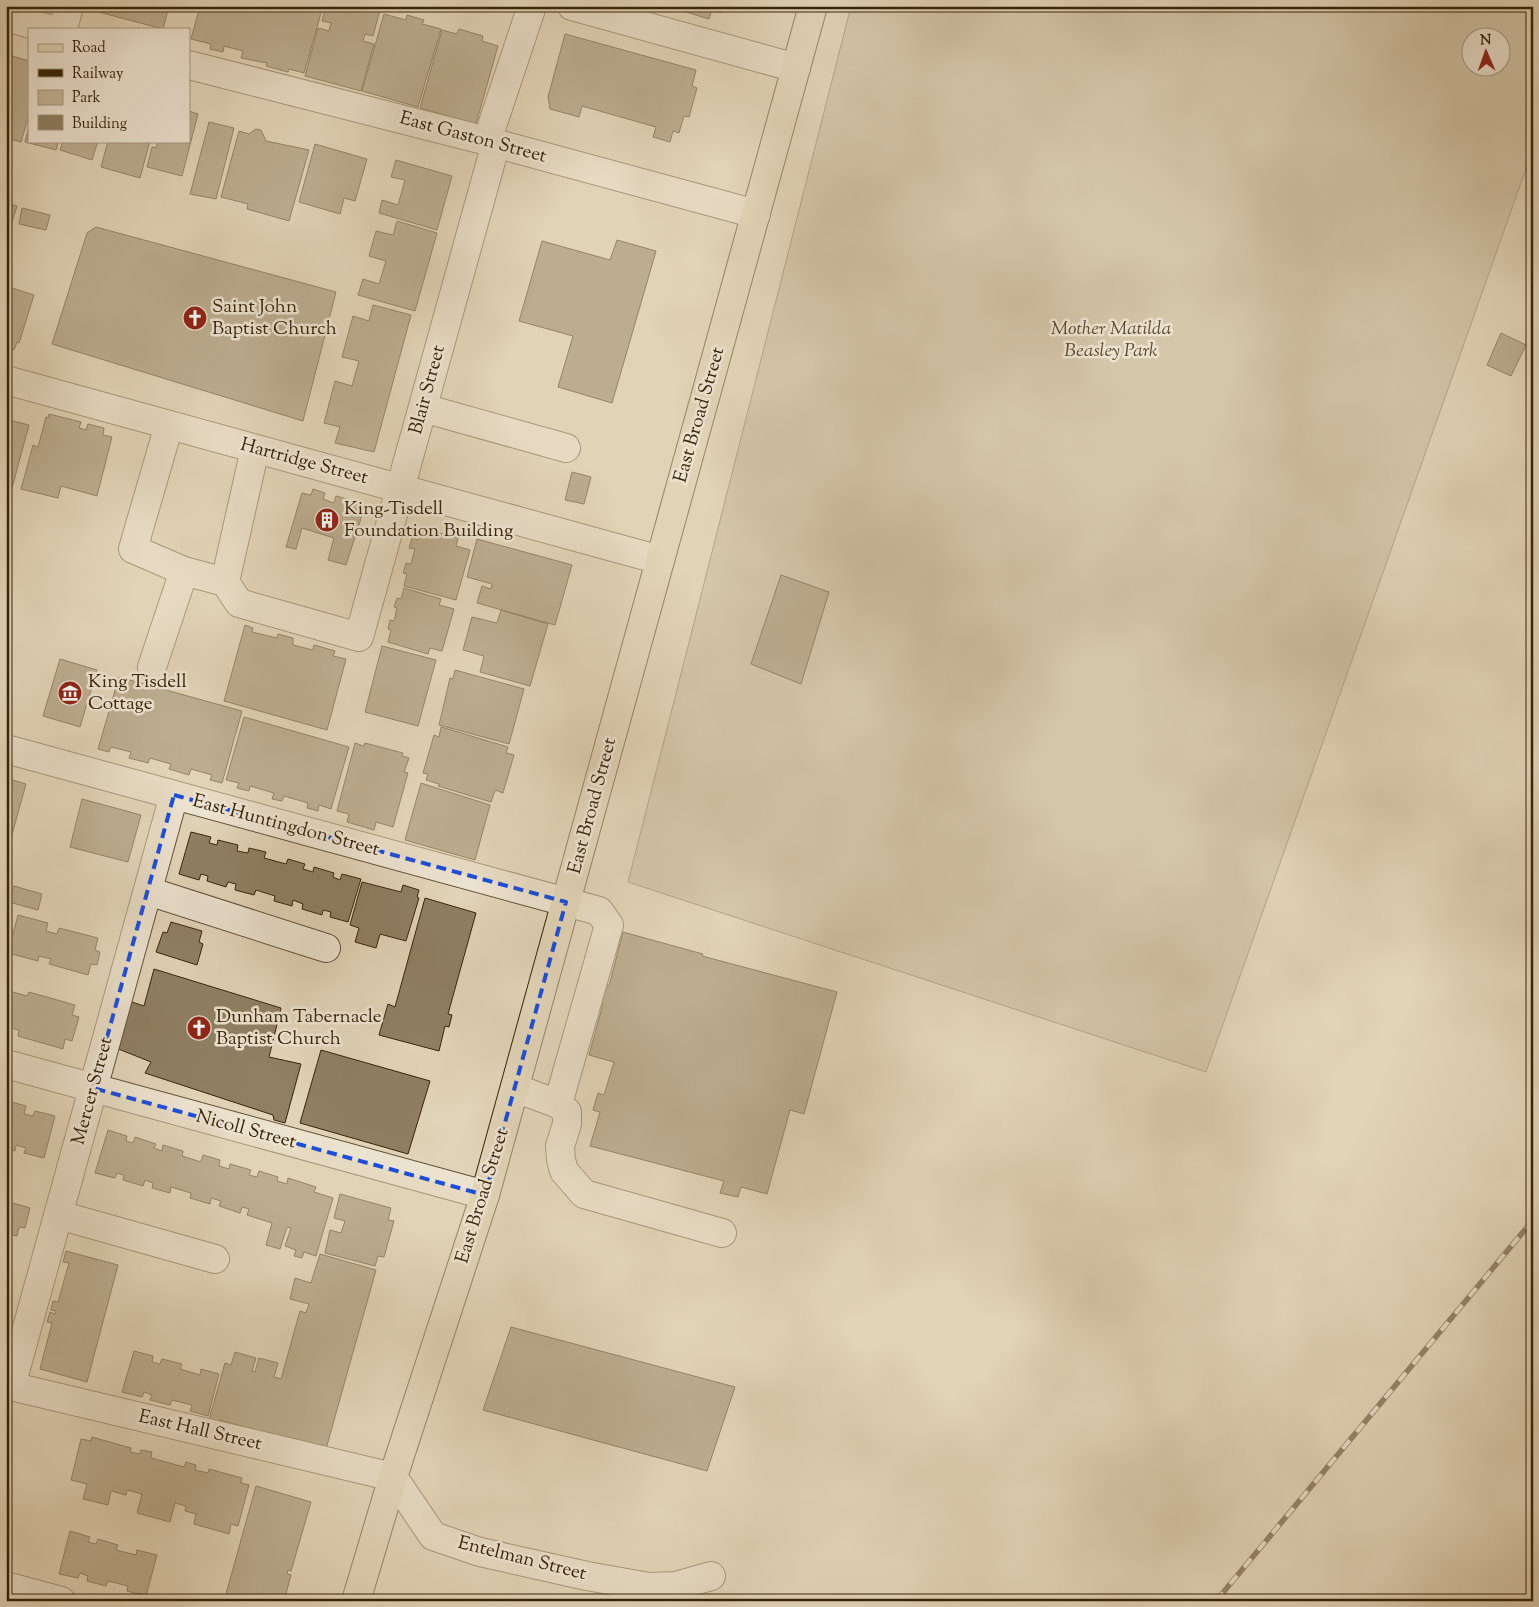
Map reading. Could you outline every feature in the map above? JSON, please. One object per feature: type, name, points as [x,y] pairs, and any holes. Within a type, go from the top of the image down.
[{"type":"main road","name":"East Broad Street","points":[[356,1601],[393,1477],[485,1195],[813,6]]},
{"type":"street","points":[[63,28],[69,6]]},
{"type":"street","name":"Blair Street","points":[[225,582],[239,603],[359,637],[423,408],[492,142],[532,6]]},
{"type":"street","points":[[572,6],[796,68]]},
{"type":"street","points":[[6,17],[45,28]]},
{"type":"street","name":"East Gaston Street","points":[[190,65],[492,142],[756,214]]},
{"type":"street","name":"Hartridge Street","points":[[6,380],[660,560]]},
{"type":"street","points":[[423,408],[566,448]]},
{"type":"street","points":[[169,425],[133,549],[184,571],[225,582],[255,449]]},
{"type":"street","points":[[152,668],[184,571]]},
{"type":"street","name":"East Huntingdon Street","points":[[6,749],[599,911],[609,925],[558,1104]]},
{"type":"street","name":"Mercer Street","points":[[9,1385],[174,795]]},
{"type":"street","points":[[148,891],[326,948]]},
{"type":"street","name":"Nicoll Street","points":[[6,1064],[485,1195]]},
{"type":"street","points":[[514,1088],[558,1104],[567,1112],[567,1124],[560,1146],[564,1171],[584,1194],[722,1233]]},
{"type":"street","points":[[58,1215],[215,1259]]},
{"type":"street","name":"East Hall Street","points":[[9,1385],[393,1477]]},
{"type":"street","name":"Entelman Street","points":[[393,1477],[433,1536],[480,1552],[587,1576],[649,1587],[676,1586],[711,1576]]},
{"type":"street","points":[[6,1586],[61,1601]]},
{"type":"highlighted area","points":[[174,795],[566,902],[485,1195],[93,1088]]},
{"type":"green space","name":"Mother Matilda Beasley Park","points":[[851,6],[1533,6],[1533,149],[1206,1072],[628,882]]},
{"type":"building","points":[[97,6],[169,6],[163,28],[95,11]]},
{"type":"building","points":[[200,6],[323,6],[304,73],[289,69],[288,72],[266,66],[267,63],[241,58],[243,51],[224,46],[223,52],[210,49],[211,44],[191,39]]},
{"type":"building","points":[[326,6],[364,6],[380,10],[373,36],[365,34],[363,41],[374,44],[361,91],[305,76],[318,28],[329,31],[331,23],[322,21]]},
{"type":"building","points":[[666,6],[722,6],[721,13],[712,10],[709,19]]},
{"type":"building","points":[[384,14],[406,20],[407,15],[424,20],[422,24],[441,29],[418,107],[362,91]]},
{"type":"building","points":[[459,29],[483,36],[482,41],[498,46],[476,124],[420,108],[442,30],[457,34]]},
{"type":"building","points":[[565,34],[696,70],[692,86],[697,88],[689,117],[684,116],[679,133],[673,131],[670,142],[653,137],[656,127],[582,106],[579,117],[550,109],[548,97]]},
{"type":"building","points":[[9,55],[28,61],[28,118],[21,142],[6,138],[6,64]]},
{"type":"building","points":[[190,111],[198,114],[182,176],[147,167],[152,147],[156,148],[158,142],[190,142]]},
{"type":"building","points":[[209,122],[234,128],[216,199],[190,194]]},
{"type":"building","points":[[256,129],[261,130],[266,141],[309,150],[289,221],[247,209],[248,204],[221,197],[239,131],[249,134]]},
{"type":"building","points":[[28,131],[28,142],[59,142],[56,150],[25,142]]},
{"type":"building","points":[[63,142],[98,142],[92,160],[60,150]]},
{"type":"building","points":[[108,142],[150,142],[140,178],[101,167]]},
{"type":"building","points":[[315,144],[367,159],[355,201],[344,198],[340,214],[299,202]]},
{"type":"building","points":[[396,160],[452,176],[437,230],[379,213],[382,200],[398,205],[405,180],[391,177]]},
{"type":"building","points":[[6,203],[17,206],[12,222],[6,220]]},
{"type":"building","points":[[22,208],[50,215],[46,230],[19,224]]},
{"type":"building","points":[[397,221],[437,233],[415,311],[358,295],[363,279],[379,284],[386,261],[369,256],[376,231],[393,235]]},
{"type":"building","name":"Saint John Baptist Church","points":[[96,227],[336,292],[303,421],[52,344],[87,233]]},
{"type":"building","points":[[617,240],[656,251],[612,403],[558,387],[573,336],[519,321],[542,241],[610,260]]},
{"type":"building","points":[[6,286],[34,295],[19,343],[17,342],[14,350],[6,347]]},
{"type":"building","points":[[373,305],[411,315],[374,452],[335,443],[340,427],[324,423],[335,381],[352,386],[359,361],[342,357],[353,316],[369,321]]},
{"type":"building","points":[[1501,333],[1526,345],[1511,376],[1487,365]]},
{"type":"building","points":[[49,414],[81,422],[79,428],[86,430],[88,424],[104,428],[103,435],[112,437],[97,496],[61,486],[58,498],[21,489],[33,445],[38,447],[46,417],[48,418]]},
{"type":"building","points":[[9,420],[29,425],[12,488],[6,486],[6,428]]},
{"type":"building","points":[[572,472],[591,477],[584,504],[565,500]]},
{"type":"building","name":"King-Tisdell Foundation Building","points":[[313,489],[325,493],[323,499],[334,503],[336,496],[358,502],[356,509],[363,512],[346,565],[328,560],[334,538],[302,528],[296,549],[286,547],[302,493],[311,495]]},
{"type":"building","points":[[421,528],[458,538],[456,546],[470,550],[456,600],[404,586],[407,574],[403,573],[406,563],[411,564],[415,549],[409,548],[412,538],[418,540]]},
{"type":"building","points":[[477,539],[572,565],[555,625],[477,603],[482,586],[491,589],[492,584],[467,577]]},
{"type":"building","points":[[781,575],[829,592],[801,684],[751,664]]},
{"type":"building","points":[[404,588],[441,599],[439,605],[454,609],[442,651],[430,648],[428,654],[388,642],[391,630],[388,629],[390,620],[394,621],[397,608],[394,607],[397,598],[401,599]]},
{"type":"building","points":[[501,610],[548,624],[530,686],[480,672],[484,656],[463,650],[472,617],[497,623]]},
{"type":"building","points":[[245,625],[253,628],[252,632],[277,638],[278,634],[293,638],[293,645],[313,650],[314,645],[335,651],[333,656],[346,659],[327,730],[224,701]]},
{"type":"building","points":[[382,646],[436,660],[418,726],[365,712]]},
{"type":"building","name":"King Tisdell Cottage","points":[[60,659],[97,670],[80,727],[43,716]]},
{"type":"building","points":[[455,670],[524,689],[509,744],[439,725],[450,678],[453,679]]},
{"type":"building","points":[[119,677],[242,711],[222,783],[210,780],[212,775],[191,769],[189,775],[169,769],[171,764],[150,758],[148,763],[129,758],[131,752],[111,747],[109,752],[98,749]]},
{"type":"building","points":[[244,717],[349,747],[331,809],[319,805],[318,811],[307,808],[308,803],[284,796],[282,801],[272,799],[274,793],[250,786],[249,791],[237,788],[239,783],[226,780]]},
{"type":"building","points":[[441,727],[508,747],[506,753],[514,755],[503,793],[495,790],[491,802],[438,786],[439,784],[426,780],[428,774],[423,773],[434,735],[439,737]]},
{"type":"building","points":[[355,743],[364,746],[365,743],[403,753],[402,756],[409,758],[404,772],[408,773],[393,827],[376,822],[374,830],[347,822],[349,814],[337,811]]},
{"type":"building","points":[[6,778],[26,784],[11,838],[8,837],[6,842]]},
{"type":"building","points":[[421,783],[490,805],[475,860],[405,840]]},
{"type":"building","points":[[82,799],[141,815],[128,862],[70,847]]},
{"type":"building","points":[[191,832],[211,837],[209,843],[217,845],[218,840],[238,845],[237,851],[248,853],[249,848],[266,852],[264,858],[286,864],[288,859],[305,864],[303,869],[313,872],[314,867],[334,873],[333,877],[340,880],[342,874],[361,879],[348,922],[330,917],[331,912],[323,910],[322,915],[302,909],[303,904],[293,900],[292,906],[274,901],[275,896],[256,890],[254,895],[235,890],[236,884],[228,882],[226,887],[207,881],[208,876],[201,874],[199,880],[179,874]]},
{"type":"building","points":[[362,882],[401,892],[403,885],[419,890],[417,897],[419,898],[406,941],[380,934],[376,948],[355,942],[359,928],[350,925]]},
{"type":"building","points":[[14,886],[42,894],[38,910],[9,902]]},
{"type":"building","points":[[425,898],[476,913],[448,1014],[452,1015],[449,1027],[445,1026],[439,1051],[379,1035],[388,1004],[395,1007]]},
{"type":"building","points":[[18,915],[48,923],[46,931],[57,934],[59,928],[98,938],[95,950],[100,952],[97,965],[91,964],[88,975],[49,964],[51,959],[39,956],[38,961],[8,953]]},
{"type":"building","points":[[171,922],[202,931],[199,942],[203,944],[197,965],[156,952],[163,932],[167,933]]},
{"type":"building","points":[[623,932],[703,954],[702,956],[837,992],[804,1114],[790,1110],[767,1194],[741,1187],[738,1197],[720,1193],[724,1181],[590,1146],[600,1112],[593,1110],[598,1093],[604,1095],[614,1062],[589,1055],[603,1004],[594,1002],[600,983],[609,986]]},
{"type":"building","name":"Dunham Tabernacle Baptist Church","points":[[154,969],[281,1008],[269,1057],[301,1064],[285,1123],[274,1120],[273,1115],[145,1073],[151,1062],[116,1048],[129,1001],[144,1006]]},
{"type":"building","points":[[6,990],[27,996],[29,992],[75,1005],[72,1015],[79,1017],[72,1041],[65,1039],[63,1049],[18,1036],[19,1030],[6,1027]]},
{"type":"building","points":[[321,1050],[430,1081],[408,1154],[300,1123]]},
{"type":"building","points":[[8,1101],[26,1106],[24,1114],[33,1116],[35,1111],[55,1116],[44,1158],[24,1153],[26,1148],[16,1145],[15,1151],[6,1148]]},
{"type":"building","points":[[108,1130],[127,1136],[126,1141],[133,1143],[135,1137],[156,1144],[154,1148],[162,1151],[163,1145],[183,1151],[182,1156],[201,1162],[203,1155],[220,1160],[219,1166],[229,1169],[230,1164],[251,1170],[249,1175],[257,1177],[259,1171],[278,1177],[277,1181],[287,1184],[288,1178],[316,1187],[314,1192],[333,1198],[316,1256],[304,1252],[302,1258],[294,1256],[296,1250],[285,1246],[291,1228],[287,1227],[280,1249],[266,1245],[272,1223],[247,1215],[249,1209],[242,1207],[240,1213],[219,1206],[221,1201],[211,1198],[210,1204],[190,1198],[191,1193],[171,1187],[170,1193],[152,1188],[153,1183],[145,1180],[143,1186],[123,1180],[124,1175],[117,1173],[115,1178],[95,1173]]},
{"type":"building","points":[[340,1194],[391,1208],[388,1220],[394,1221],[384,1257],[378,1256],[375,1266],[325,1253],[330,1230],[341,1233],[345,1221],[334,1218]]},
{"type":"building","points":[[6,1201],[30,1208],[25,1228],[19,1227],[17,1236],[6,1234]]},
{"type":"building","points":[[66,1251],[118,1265],[87,1382],[40,1369],[52,1323],[47,1322],[50,1312],[55,1314],[56,1311],[51,1310],[53,1301],[58,1302],[69,1263],[63,1262]]},
{"type":"building","points":[[320,1254],[376,1270],[326,1449],[266,1432],[265,1438],[256,1430],[220,1420],[219,1426],[208,1423],[225,1363],[231,1365],[235,1352],[256,1358],[252,1371],[255,1372],[259,1358],[278,1363],[274,1377],[281,1379],[300,1311],[306,1313],[309,1304],[290,1299],[295,1278],[311,1283]]},
{"type":"building","points":[[511,1327],[735,1387],[707,1471],[483,1410]]},
{"type":"building","points":[[134,1351],[153,1356],[152,1362],[160,1364],[162,1359],[182,1364],[180,1369],[200,1375],[201,1369],[219,1374],[208,1416],[190,1411],[192,1405],[172,1400],[170,1405],[150,1400],[152,1395],[144,1392],[142,1397],[122,1392]]},
{"type":"building","points":[[92,1437],[131,1448],[130,1452],[140,1454],[141,1450],[152,1452],[151,1458],[184,1467],[186,1462],[196,1465],[195,1470],[208,1473],[209,1469],[242,1478],[241,1483],[249,1485],[238,1526],[231,1524],[229,1534],[194,1524],[196,1514],[185,1511],[186,1506],[175,1503],[170,1522],[137,1513],[142,1494],[127,1490],[126,1495],[111,1491],[108,1505],[83,1499],[87,1484],[71,1480],[81,1439],[91,1441]]},
{"type":"building","points":[[256,1486],[311,1502],[291,1571],[288,1570],[287,1574],[291,1575],[284,1601],[224,1601]]},
{"type":"building","points":[[70,1531],[90,1537],[88,1542],[96,1544],[98,1539],[118,1545],[116,1550],[136,1555],[137,1550],[157,1555],[146,1596],[127,1591],[128,1586],[108,1581],[106,1586],[87,1581],[88,1576],[80,1573],[78,1578],[59,1574]]},
{"type":"railway","points":[[1216,1601],[1533,1220]]},
{"type":"place","name":"Saint John Baptist Church","points":[[195,318]]},
{"type":"place","name":"King-Tisdell Foundation Building","points":[[327,520]]},
{"type":"place","name":"King Tisdell Cottage","points":[[70,693]]},
{"type":"place","name":"Dunham Tabernacle Baptist Church","points":[[199,1028]]}]
